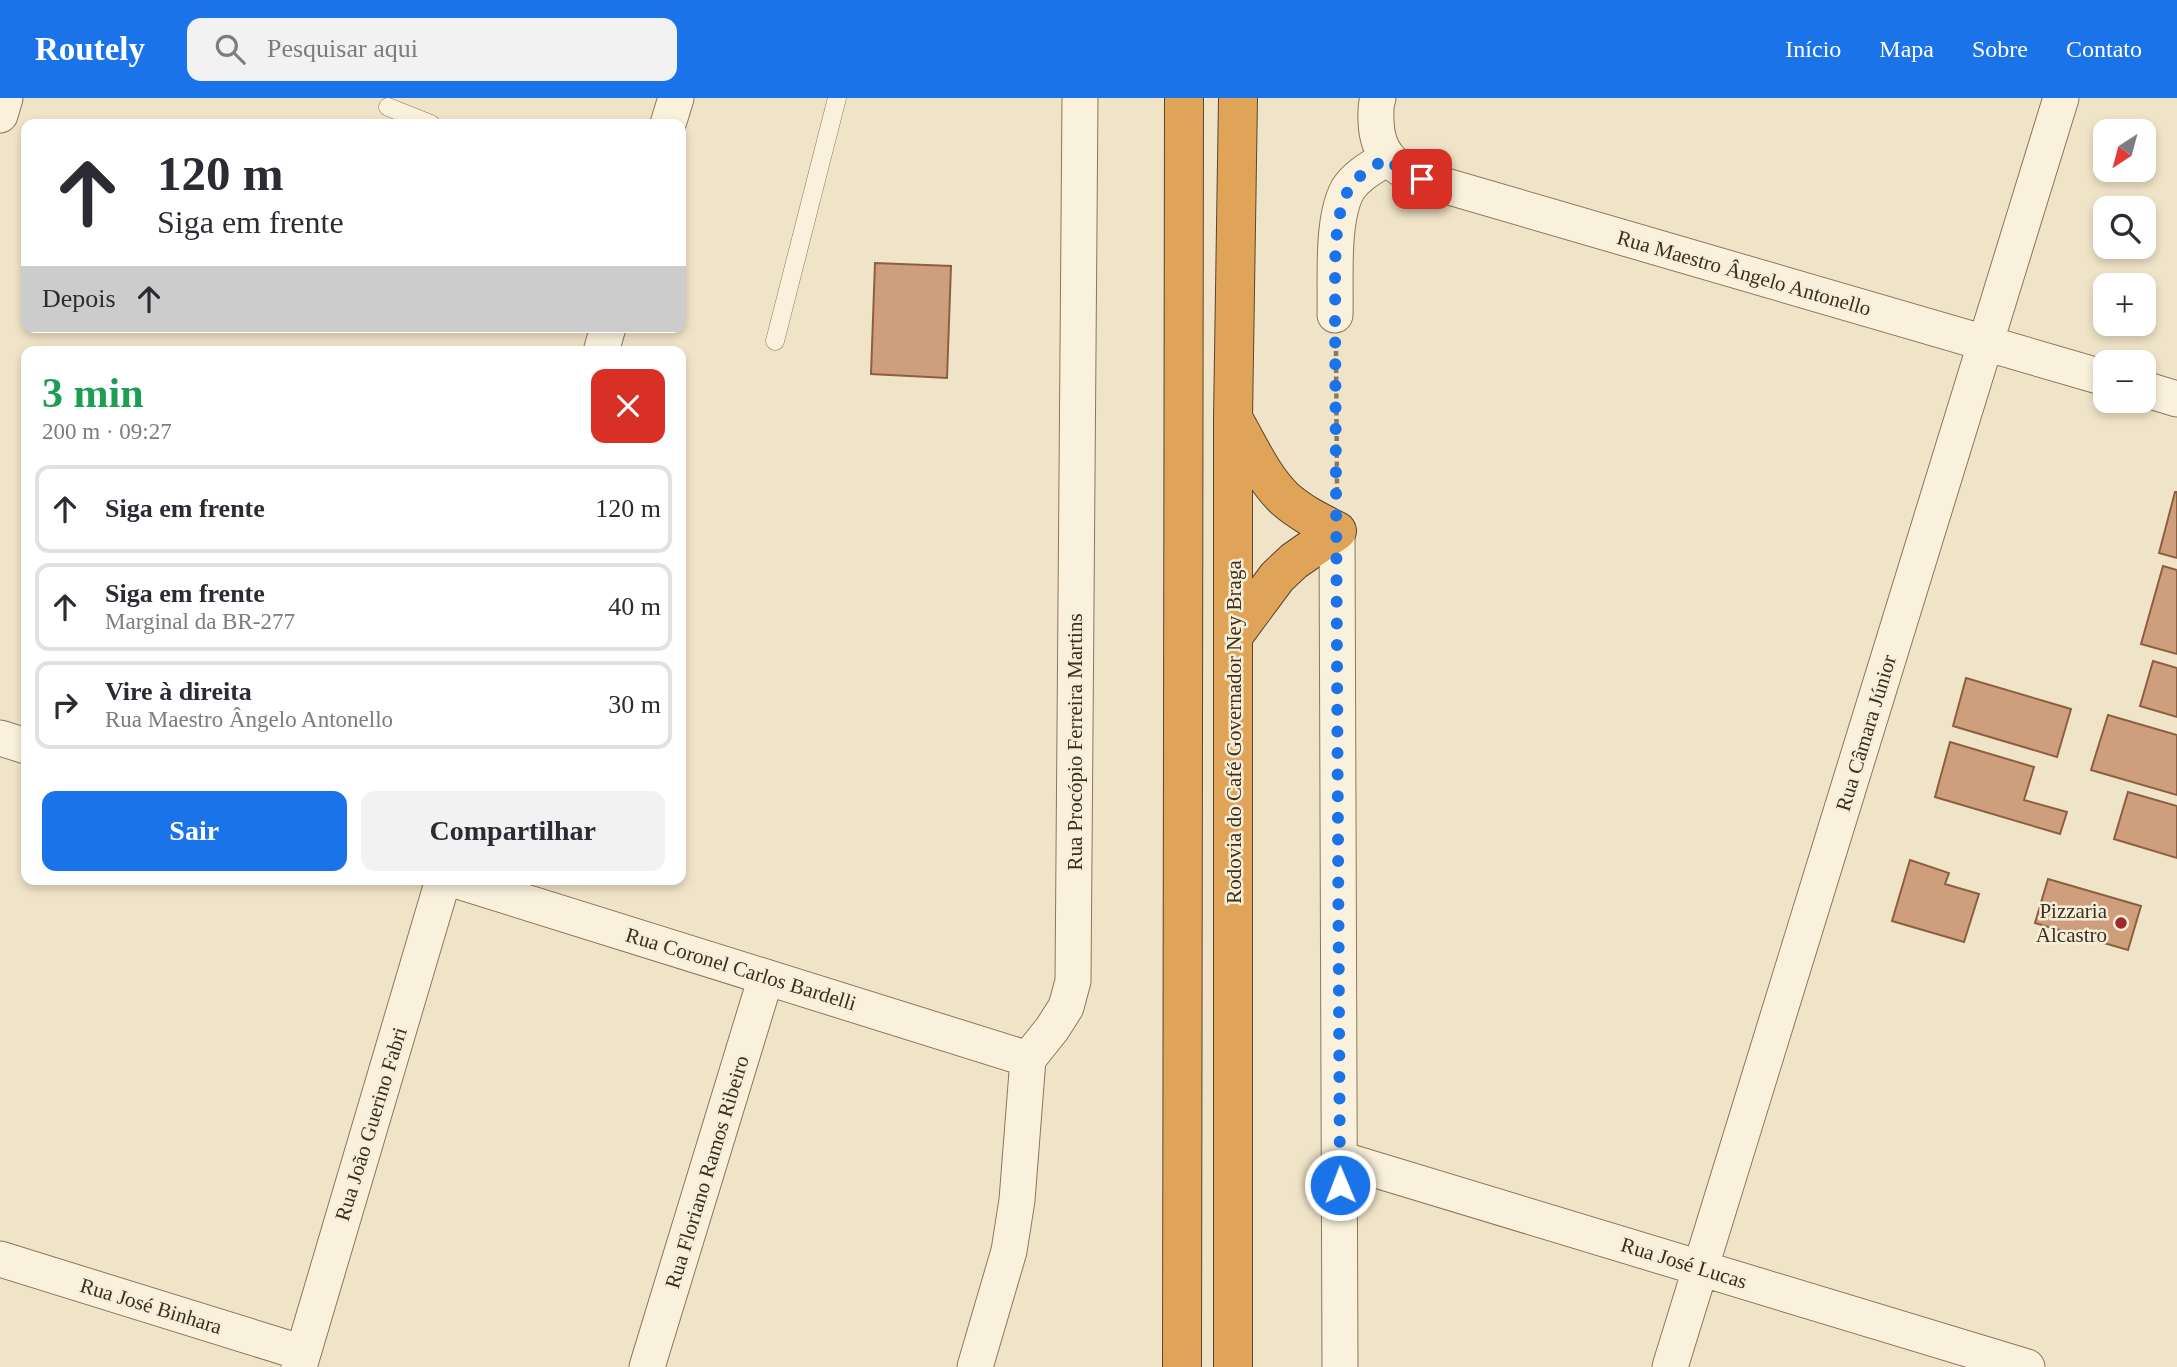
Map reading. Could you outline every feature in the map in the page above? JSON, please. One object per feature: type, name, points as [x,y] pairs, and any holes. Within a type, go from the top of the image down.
[{"type":"highway","points":[[1182,1367],[1184,98]]},
{"type":"highway","name":"Rodovia do Café Governador Ney Braga","points":[[1233,1367],[1233,418],[1238,98]]},
{"type":"highway","points":[[1233,418],[1283,498],[1305,515],[1337,531],[1294,561],[1277,577],[1234,635]]},
{"type":"street","points":[[0,115],[5,98]]},
{"type":"street","points":[[670,119],[676,98]]},
{"type":"street","name":"Rua Procópio Ferreira Martins","points":[[1028,1059],[1066,1007],[1073,981],[1080,98]]},
{"type":"street","points":[[1335,315],[1341,209],[1349,188],[1365,172],[1387,158],[1377,135],[1378,98]]},
{"type":"street","name":"Rua Câmara Júnior","points":[[1670,1367],[2061,98]]},
{"type":"street","name":"Rua Maestro Ângelo Antonello","points":[[1387,158],[1403,172],[1422,179],[2093,374]]},
{"type":"street","points":[[2156,393],[2177,399]]},
{"type":"street","points":[[1337,531],[1340,1367]]},
{"type":"street","points":[[0,738],[21,744]]},
{"type":"street","name":"Rua João Guerino Fabri","points":[[301,1360],[442,885]]},
{"type":"street","name":"Rua Coronel Carlos Bardelli","points":[[470,885],[1028,1059]]},
{"type":"street","name":"Rua Floriano Ramos Ribeiro","points":[[648,1367],[766,977]]},
{"type":"street","points":[[975,1367],[1009,1251],[1017,1200],[1028,1059]]},
{"type":"street","name":"Rua José Lucas","points":[[1340,1158],[2027,1367]]},
{"type":"street","name":"Rua José Binhara","points":[[0,1259],[301,1360]]},
{"type":"lane","points":[[775,341],[837,98]]},
{"type":"lane","points":[[388,107],[418,119]]},
{"type":"path","points":[[1335,315],[1337,531]]},
{"type":"building","points":[[875,263],[951,266],[947,378],[871,374]]},
{"type":"building","points":[[2177,492],[2177,558],[2159,553]]},
{"type":"building","points":[[2163,566],[2177,570],[2177,654],[2141,644]]},
{"type":"building","points":[[2153,661],[2177,668],[2177,717],[2140,706]]},
{"type":"building","points":[[1966,678],[2071,709],[2057,757],[1953,726]]},
{"type":"building","points":[[2108,715],[2177,735],[2177,795],[2091,770]]},
{"type":"building","points":[[1950,742],[2034,767],[2024,800],[2067,812],[2060,834],[1935,797]]},
{"type":"building","points":[[2128,792],[2177,806],[2177,858],[2114,839]]},
{"type":"building","points":[[1910,860],[1949,873],[1945,884],[1979,894],[1964,942],[1892,921]]},
{"type":"building","points":[[2048,879],[2141,906],[2128,950],[2035,923]]},
{"type":"place","name":"Pizzaria Alcastro","points":[[2121,923]]},
{"type":"route","points":[[1340,1185],[1335,315],[1338,229],[1341,209],[1349,188],[1365,172],[1387,158],[1403,172],[1422,179]]}]
